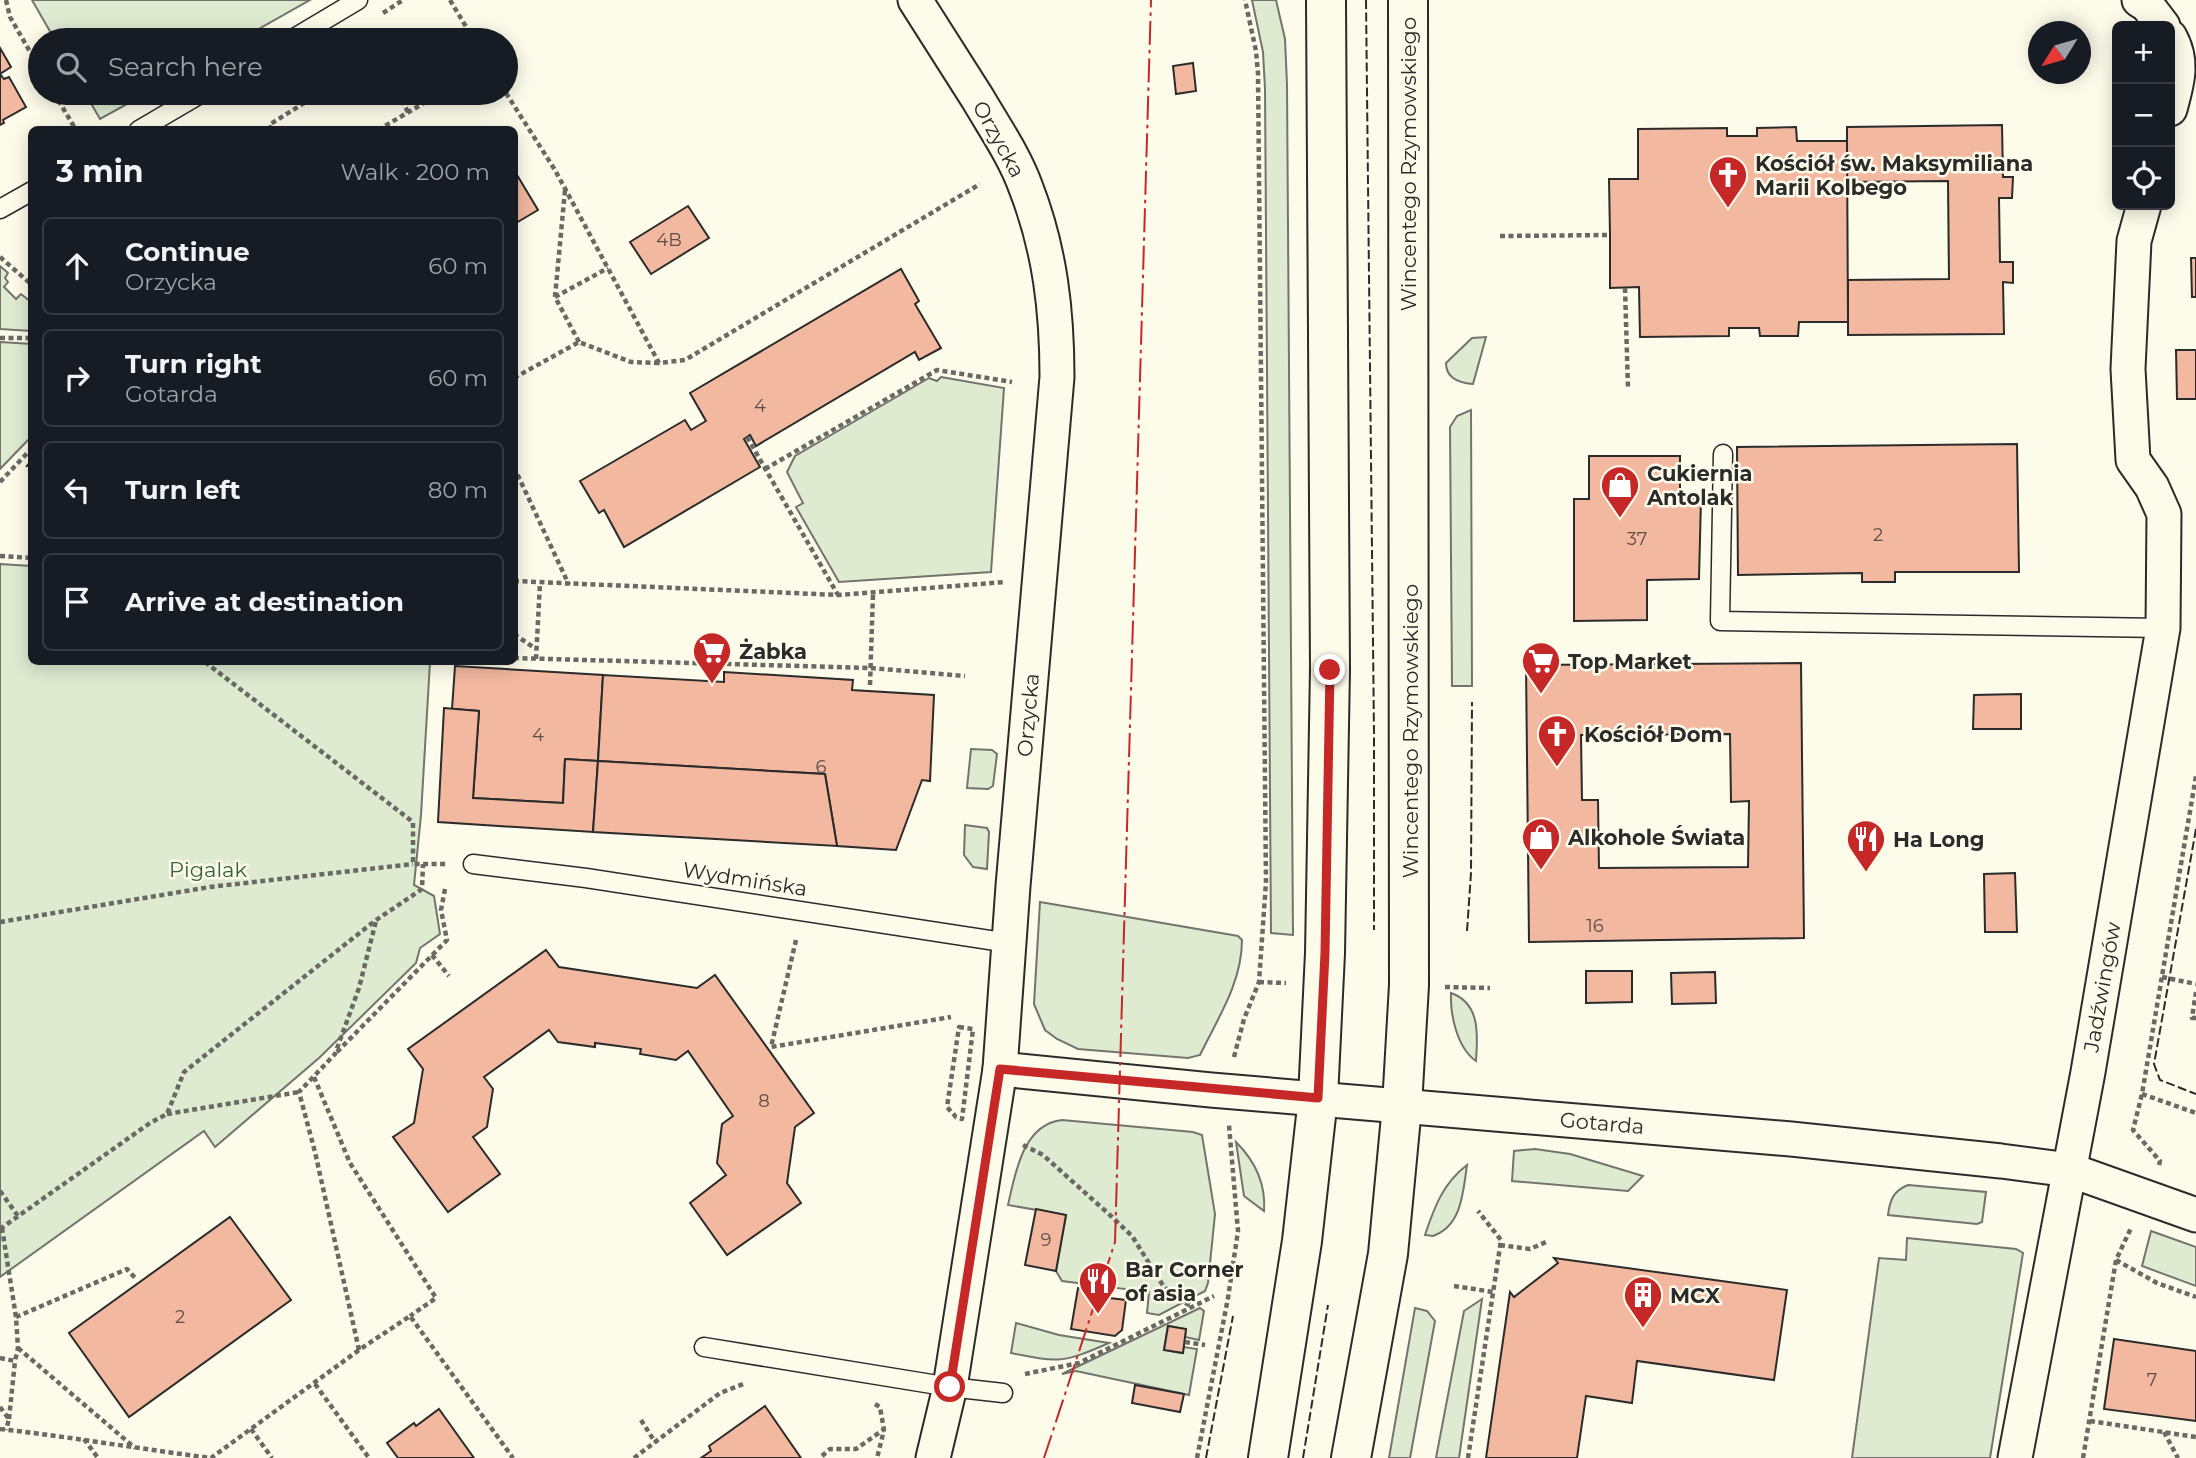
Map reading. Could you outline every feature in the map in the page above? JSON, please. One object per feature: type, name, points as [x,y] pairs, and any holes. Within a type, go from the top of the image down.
[{"type":"main road","points":[[1268,1458],[1302,1241],[1318,1098],[1326,929],[1330,670],[1326,0]]},
{"type":"main road","name":"Wincentego Rzymowskiego","points":[[1350,1458],[1388,1254],[1402,1106],[1410,953],[1408,0]]},
{"type":"street","name":"Orzycka","points":[[915,0],[1000,135],[1026,186],[1044,241],[1054,293],[1057,332],[1057,377],[1000,1069],[950,1387],[933,1458]]},
{"type":"street","points":[[2139,0],[2147,5],[2159,21]]},
{"type":"street","points":[[2175,46],[2179,75],[2175,90]]},
{"type":"street","name":"Jadźwingów","points":[[2015,1458],[2070,1170],[2163,628],[2164,514],[2152,486],[2133,460],[2128,369],[2134,241],[2143,210]]},
{"type":"street","name":"Gotarda","points":[[1000,1069],[1805,1140],[2070,1170],[2196,1215]]},
{"type":"lane","points":[[311,28],[358,0]]},
{"type":"lane","points":[[146,126],[182,105]]},
{"type":"lane","points":[[0,209],[28,193]]},
{"type":"lane","points":[[1723,454],[1720,621],[2163,628]]},
{"type":"lane","name":"Wydmińska","points":[[473,864],[600,880],[1009,943]]},
{"type":"lane","points":[[704,1347],[950,1387],[1003,1393]]},
{"type":"path","points":[[6,0],[10,17],[28,48]]},
{"type":"path","points":[[450,0],[467,28]]},
{"type":"path","points":[[1235,1055],[1244,1019],[1259,982],[1266,882],[1258,73],[1245,0]]},
{"type":"path","points":[[61,105],[74,126]]},
{"type":"path","points":[[269,126],[300,105]]},
{"type":"path","points":[[404,105],[408,112]]},
{"type":"path","points":[[385,126],[420,105]]},
{"type":"path","points":[[513,105],[565,189],[659,363]]},
{"type":"path","points":[[565,189],[555,298],[579,342],[631,362],[659,363],[685,360],[980,184]]},
{"type":"path","points":[[1500,236],[1609,235]]},
{"type":"path","points":[[0,257],[28,282]]},
{"type":"path","points":[[555,298],[608,268]]},
{"type":"path","points":[[1625,288],[1628,387]]},
{"type":"path","points":[[0,338],[28,338]]},
{"type":"path","points":[[518,376],[579,342]]},
{"type":"path","points":[[765,469],[937,370],[1012,382]]},
{"type":"path","points":[[747,437],[839,595]]},
{"type":"path","points":[[0,482],[28,453]]},
{"type":"path","points":[[518,476],[569,585]]},
{"type":"path","points":[[0,555],[28,558]]},
{"type":"path","points":[[518,581],[839,595],[1041,580]]},
{"type":"path","points":[[536,659],[540,583]]},
{"type":"path","points":[[870,685],[873,593]]},
{"type":"path","points":[[518,637],[536,650]]},
{"type":"path","points":[[518,658],[871,668],[965,676]]},
{"type":"path","points":[[209,665],[413,822],[413,864]]},
{"type":"path","points":[[2083,1458],[2116,1260],[2160,1161],[2133,1130],[2142,1094],[2196,776]]},
{"type":"path","points":[[0,922],[210,887],[413,864],[473,864]]},
{"type":"path","points":[[167,1114],[184,1072],[376,920],[422,889],[423,864]]},
{"type":"path","points":[[313,1077],[350,1163],[436,1298],[359,1350],[211,1458],[83,1438],[3,1430],[9,1419],[18,1348],[16,1317],[1,1229],[150,1123],[167,1114],[299,1092],[313,1077],[335,1054],[447,940],[441,910],[444,889]]},
{"type":"path","points":[[335,1054],[359,988],[376,920]]},
{"type":"path","points":[[796,940],[771,1047],[951,1017]]},
{"type":"path","points":[[432,955],[449,976]]},
{"type":"path","points":[[2162,977],[2196,984]]},
{"type":"path","points":[[1259,982],[1289,983]]},
{"type":"path","points":[[1443,987],[1490,988]]},
{"type":"path","points":[[2196,992],[2192,1018],[2196,1018]]},
{"type":"path","points":[[299,1092],[359,1350]]},
{"type":"path","points":[[2142,1094],[2196,1114]]},
{"type":"path","points":[[1196,1458],[1228,1298],[1238,1231],[1228,1134]]},
{"type":"path","points":[[1020,1143],[1043,1155],[1132,1236],[1164,1287],[1191,1307]]},
{"type":"path","points":[[0,1191],[18,1216]]},
{"type":"path","points":[[1468,1458],[1500,1245],[1500,1240],[1478,1211]]},
{"type":"path","points":[[1500,1245],[1530,1249],[1546,1242]]},
{"type":"path","points":[[2116,1260],[2157,1283],[2196,1297]]},
{"type":"path","points":[[16,1317],[127,1269],[136,1279]]},
{"type":"path","points":[[1454,1286],[1493,1292]]},
{"type":"path","points":[[984,1390],[999,1379],[1079,1363],[1214,1296]]},
{"type":"path","points":[[410,1316],[513,1458]]},
{"type":"path","points":[[1185,1342],[1205,1345]]},
{"type":"path","points":[[18,1348],[136,1448]]},
{"type":"path","points":[[0,1358],[15,1361]]},
{"type":"path","points":[[634,1458],[720,1393],[758,1381]]},
{"type":"path","points":[[315,1384],[369,1458]]},
{"type":"path","points":[[870,1401],[880,1407],[884,1430],[877,1458]]},
{"type":"path","points":[[0,1407],[9,1419]]},
{"type":"path","points":[[641,1420],[655,1442]]},
{"type":"path","points":[[2089,1421],[2196,1437]]},
{"type":"path","points":[[251,1429],[272,1458]]},
{"type":"path","points":[[822,1456],[830,1449],[856,1449],[884,1430]]},
{"type":"path","points":[[2164,1432],[2178,1458]]},
{"type":"path","points":[[83,1438],[98,1458]]},
{"type":"green space","points":[[32,0],[310,0],[260,28],[48,28]]},
{"type":"green space","points":[[1252,0],[1276,0],[1285,39],[1293,935],[1271,933],[1265,89],[1263,52]]},
{"type":"green space","points":[[92,105],[125,105],[100,119]]},
{"type":"green space","points":[[0,266],[8,273],[5,278],[8,282],[4,287],[16,299],[21,294],[28,300],[28,331],[0,329]]},
{"type":"green space","points":[[1486,337],[1473,384],[1458,381],[1451,376],[1446,363],[1472,338]]},
{"type":"green space","points":[[0,342],[28,344],[28,440],[0,469]]},
{"type":"green space","points":[[941,377],[1004,388],[991,572],[839,582],[796,507],[803,503],[787,472],[795,456],[929,378],[937,381]]},
{"type":"green space","points":[[1471,410],[1472,686],[1452,686],[1450,427],[1457,416]]},
{"type":"green space","name":"Pigalak","points":[[0,564],[28,566],[28,665],[430,665],[414,885],[434,896],[440,934],[420,948],[416,963],[319,1058],[215,1147],[204,1131],[0,1277]]},
{"type":"green space","points":[[971,749],[992,750],[997,754],[993,786],[988,789],[967,788]]},
{"type":"green space","points":[[965,825],[987,828],[989,832],[987,869],[973,867],[964,855]]},
{"type":"green space","points":[[1040,902],[1238,936],[1242,940],[1238,970],[1200,1055],[1188,1058],[1078,1049],[1045,1030],[1034,1004]]},
{"type":"green space","points":[[1451,993],[1467,1004],[1472,1012],[1477,1030],[1476,1061],[1459,1039]]},
{"type":"green space","points":[[1062,1120],[1202,1135],[1215,1214],[1205,1291],[1159,1315],[1147,1313],[1149,1292],[1062,1281],[1056,1271],[1066,1215],[1008,1205],[1018,1166],[1030,1140],[1049,1124]]},
{"type":"green space","points":[[1236,1142],[1249,1157],[1258,1174],[1264,1211],[1244,1196]]},
{"type":"green space","points":[[1535,1149],[1570,1154],[1643,1176],[1628,1191],[1512,1181],[1514,1151]]},
{"type":"green space","points":[[1467,1165],[1462,1197],[1455,1216],[1443,1231],[1433,1236],[1425,1235],[1446,1188]]},
{"type":"green space","points":[[1908,1185],[1986,1192],[1982,1222],[1977,1224],[1888,1215],[1893,1197]]},
{"type":"green space","points":[[2151,1231],[2196,1247],[2196,1286],[2142,1266]]},
{"type":"green space","points":[[1907,1238],[2016,1249],[2023,1253],[1990,1458],[1852,1458],[1879,1258],[1906,1260]]},
{"type":"green space","points":[[1482,1299],[1459,1458],[1436,1458],[1464,1311]]},
{"type":"green space","points":[[1200,1308],[1204,1311],[1199,1340],[1185,1337],[1186,1329],[1168,1326],[1164,1350],[1182,1353],[1184,1347],[1197,1349],[1189,1395],[1076,1371],[1062,1374]]},
{"type":"green space","points":[[1415,1308],[1427,1311],[1435,1321],[1410,1458],[1389,1458]]},
{"type":"green space","points":[[1016,1323],[1059,1335],[1109,1343],[1071,1358],[1051,1360],[1011,1353]]},
{"type":"building","points":[[0,48],[11,67],[0,74]]},
{"type":"building","points":[[1193,63],[1196,91],[1176,94],[1173,66]]},
{"type":"building","points":[[0,74],[4,79],[9,77],[26,107],[3,120],[4,123],[0,125]]},
{"type":"building","points":[[2002,125],[2003,177],[2013,177],[2012,198],[1999,198],[2000,262],[2013,262],[2013,283],[2003,282],[2004,334],[1848,335],[1848,280],[1949,279],[1948,181],[1847,182],[1847,127]]},
{"type":"building","name":"Kościół św. Maksymiliana Marii Kolbego","points":[[1796,127],[1797,141],[1847,141],[1848,322],[1799,322],[1798,336],[1760,336],[1759,328],[1729,328],[1729,336],[1640,337],[1639,287],[1610,288],[1609,179],[1638,179],[1638,129],[1727,128],[1727,136],[1757,136],[1757,128]]},
{"type":"building","points":[[518,177],[538,210],[518,222]]},
{"type":"building","points":[[688,206],[709,238],[651,274],[630,242]]},
{"type":"building","points":[[2191,258],[2196,258],[2196,297],[2192,297]]},
{"type":"building","points":[[901,269],[919,301],[915,304],[941,348],[919,360],[915,352],[756,446],[750,435],[744,439],[760,467],[624,547],[604,510],[599,513],[580,481],[685,420],[691,430],[706,421],[690,393]]},
{"type":"building","points":[[2176,350],[2196,350],[2196,399],[2177,399]]},
{"type":"building","points":[[2017,444],[2019,572],[1895,572],[1895,582],[1862,582],[1862,573],[1738,575],[1737,447]]},
{"type":"building","points":[[1589,456],[1680,456],[1680,499],[1701,499],[1699,579],[1647,580],[1647,620],[1574,621],[1574,499],[1589,499]]},
{"type":"building","points":[[1801,663],[1804,938],[1529,942],[1526,665]],"holes":[[[1730,734],[1731,802],[1749,801],[1748,867],[1599,868],[1598,800],[1582,800],[1581,735]]]},
{"type":"building","points":[[455,666],[603,675],[598,761],[565,759],[563,803],[473,798],[479,711],[452,709]]},
{"type":"building","points":[[724,672],[853,680],[852,690],[934,695],[930,781],[922,780],[896,850],[837,846],[825,774],[598,761],[603,675],[724,682]]},
{"type":"building","points":[[2021,694],[2021,729],[1973,729],[1974,695]]},
{"type":"building","points":[[444,708],[479,711],[473,798],[563,803],[565,759],[598,761],[593,832],[438,822]]},
{"type":"building","points":[[598,761],[825,774],[837,846],[593,832]]},
{"type":"building","points":[[2015,873],[2017,932],[1985,932],[1984,874]]},
{"type":"building","points":[[546,950],[559,967],[697,988],[715,975],[814,1113],[795,1127],[787,1183],[801,1203],[727,1255],[690,1203],[726,1175],[717,1163],[722,1124],[733,1116],[688,1051],[676,1060],[640,1054],[641,1049],[595,1043],[595,1047],[558,1042],[549,1030],[484,1077],[493,1089],[487,1127],[473,1137],[500,1174],[448,1212],[393,1137],[414,1123],[423,1069],[408,1049]]},
{"type":"building","points":[[1586,971],[1632,971],[1632,1002],[1586,1003]]},
{"type":"building","points":[[1715,972],[1716,1003],[1672,1004],[1671,973]]},
{"type":"building","points":[[1036,1209],[1066,1215],[1056,1271],[1025,1265]]},
{"type":"building","points":[[230,1217],[291,1300],[129,1417],[69,1333]]},
{"type":"building","name":"MCX","points":[[1554,1258],[1787,1290],[1774,1380],[1637,1361],[1632,1403],[1586,1396],[1577,1458],[1486,1458],[1510,1292],[1514,1297],[1558,1263]]},
{"type":"building","name":"Bar Corner of asia","points":[[1078,1288],[1101,1291],[1100,1297],[1126,1300],[1122,1330],[1115,1336],[1071,1329]]},
{"type":"building","points":[[1168,1326],[1186,1329],[1183,1353],[1164,1350]]},
{"type":"building","points":[[2114,1339],[2196,1351],[2196,1421],[2104,1409]]},
{"type":"building","points":[[1135,1385],[1184,1394],[1180,1412],[1132,1403]]},
{"type":"building","points":[[765,1406],[801,1458],[701,1458],[711,1451],[709,1446]]},
{"type":"building","points":[[439,1409],[474,1458],[398,1458],[387,1443]]},
{"type":"fence","points":[[1366,0],[1374,930]]},
{"type":"fence","points":[[28,465],[28,469]]},
{"type":"fence","points":[[1467,931],[1471,873],[1472,702]]},
{"type":"fence","points":[[2196,829],[2154,1064],[2160,1080],[2196,1094]]},
{"type":"fence","points":[[1303,1458],[1328,1305]]},
{"type":"fence","points":[[1206,1458],[1233,1316]]},
{"type":"power","points":[[1044,1458],[1115,1242],[1151,0]]},
{"type":"place","name":"Kościół św. Maksymiliana Marii Kolbego","points":[[1728,209]]},
{"type":"place","name":"Cukiernia Antolak","points":[[1620,519]]},
{"type":"place","name":"Żabka","points":[[712,685]]},
{"type":"place","name":"Top Market","points":[[1541,695]]},
{"type":"place","name":"Kościół Dom","points":[[1557,768]]},
{"type":"place","name":"Alkohole Świata","points":[[1541,871]]},
{"type":"place","name":"Ha Long","points":[[1866,873]]},
{"type":"place","name":"Bar Corner of asia","points":[[1098,1315]]},
{"type":"place","name":"MCX","points":[[1643,1329]]},
{"type":"route","points":[[950,1387],[1000,1069],[1318,1098],[1325,953],[1330,670]]}]
